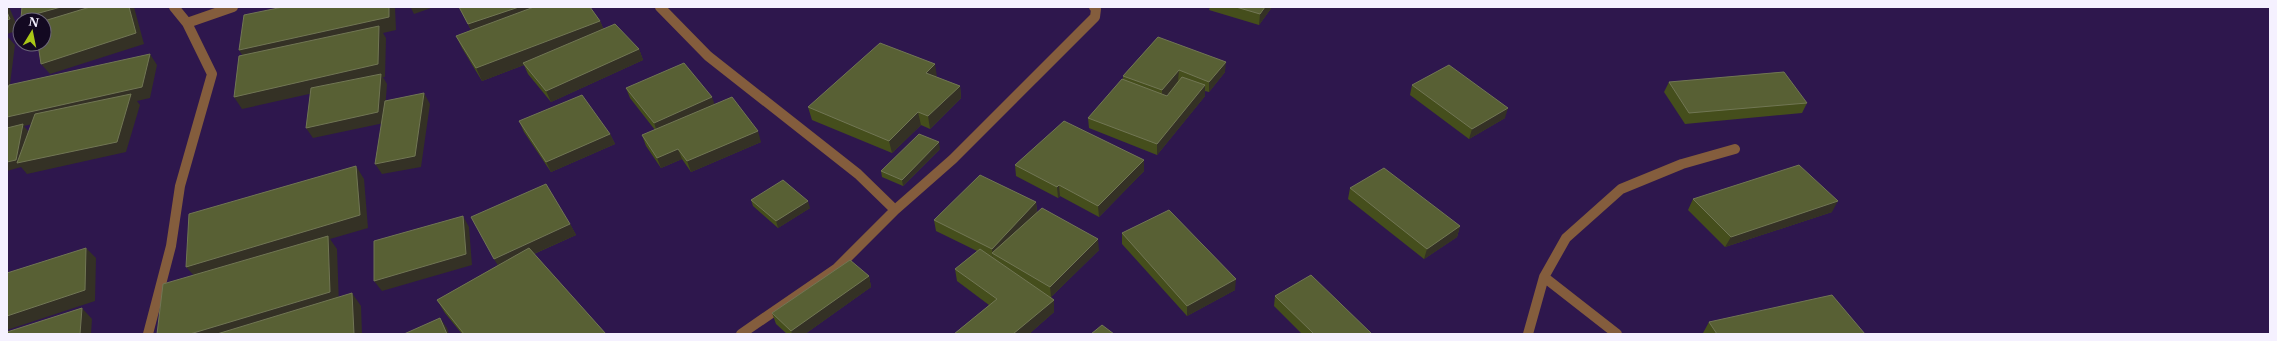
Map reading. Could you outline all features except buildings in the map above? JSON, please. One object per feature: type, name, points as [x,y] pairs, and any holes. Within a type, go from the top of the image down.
[{"type":"street","points":[[148,334],[171,246],[180,186],[212,74],[187,23],[174,7]]},
{"type":"street","points":[[187,23],[233,7]]},
{"type":"street","points":[[660,7],[708,56],[858,174],[895,210]]},
{"type":"street","points":[[741,334],[837,268],[895,210],[953,159],[1095,17],[1096,9],[1094,7]]},
{"type":"street","points":[[1528,334],[1544,277],[1566,238],[1621,189],[1682,164],[1736,149]]},
{"type":"street","points":[[1544,277],[1617,334]]}]
